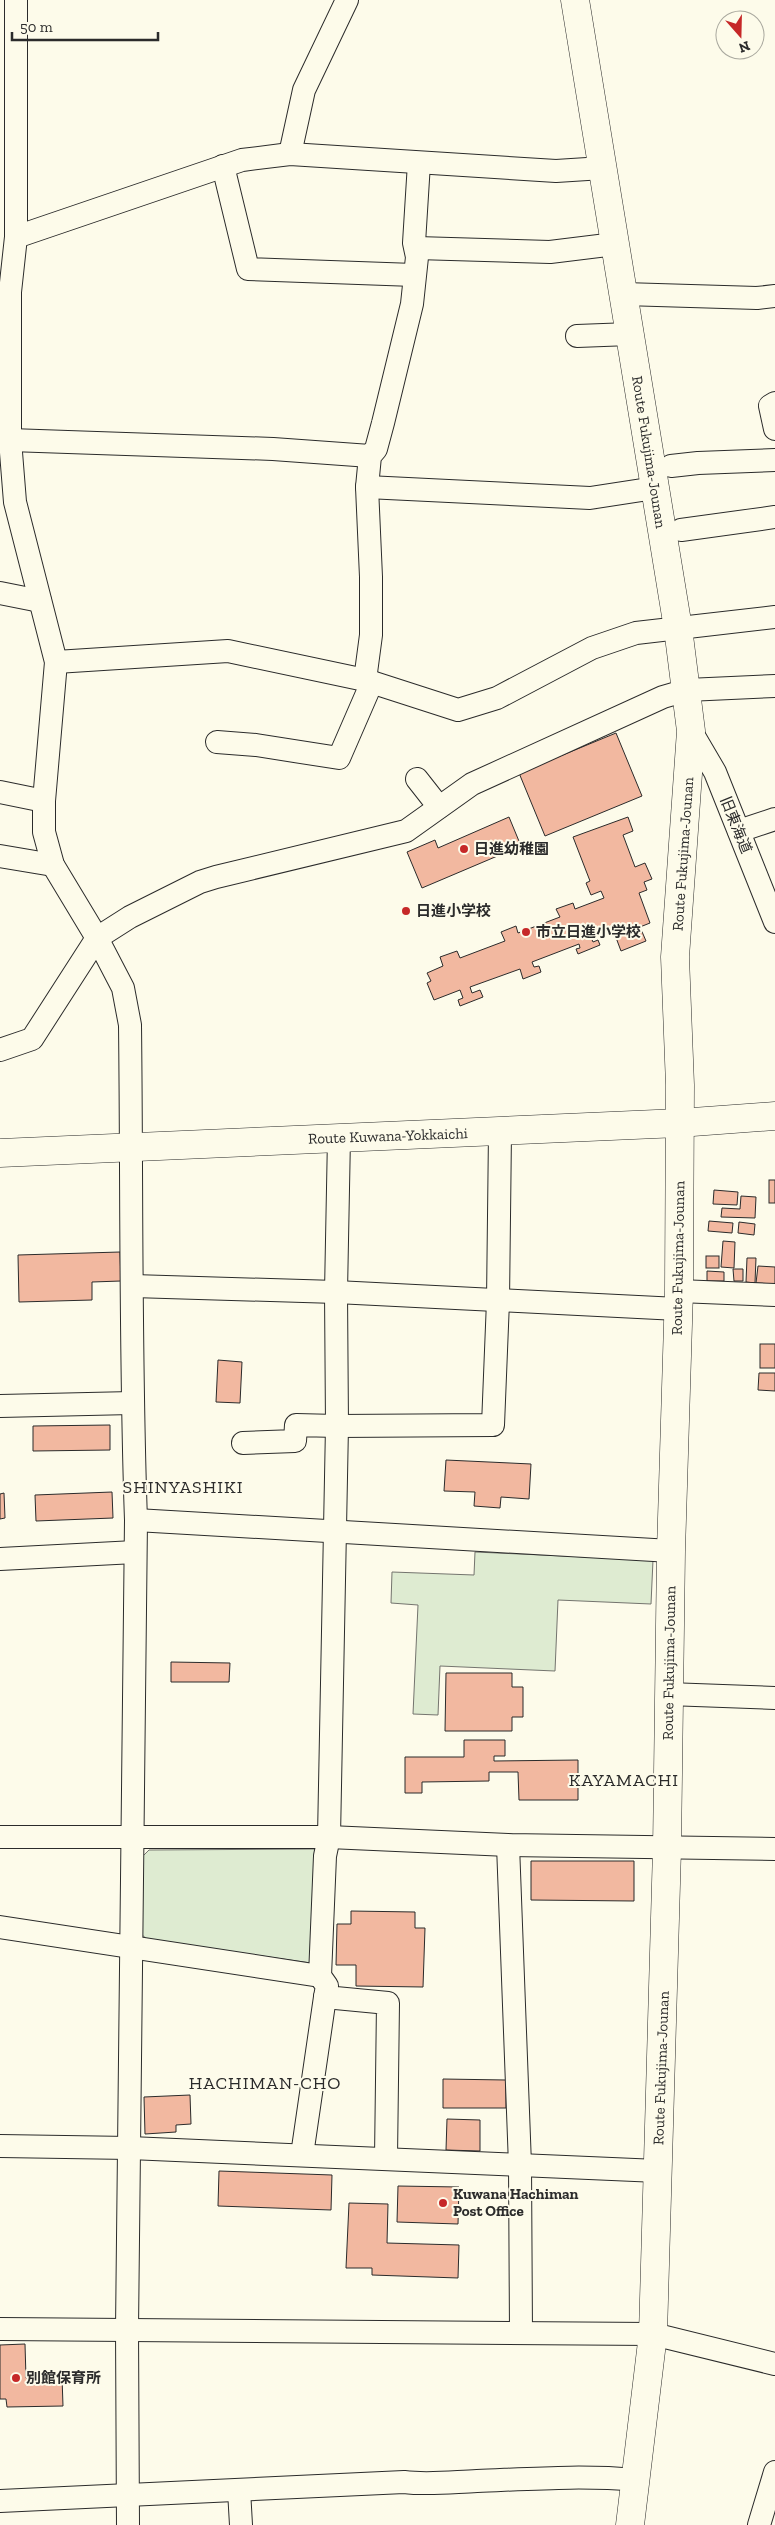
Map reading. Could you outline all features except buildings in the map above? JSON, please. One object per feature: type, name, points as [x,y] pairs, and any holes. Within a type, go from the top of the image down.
[{"type":"main road","name":"Route Fukujima-Jounan","points":[[575,0],[678,628],[691,731],[675,957],[679,1123],[678,1300],[668,1694],[668,1848],[653,2334],[630,2525]]},
{"type":"main road","name":"Route Kuwana-Yokkaichi","points":[[0,1153],[500,1132],[775,1116]]},
{"type":"street","points":[[16,0],[8,135],[16,237],[5,292],[10,440],[6,462],[56,662],[44,801],[44,832],[53,865],[97,938],[123,988],[128,1007],[133,1286],[132,1403],[136,1520],[134,1836],[127,2329],[128,2525]]},
{"type":"street","points":[[290,154],[304,90],[348,0]]},
{"type":"street","points":[[16,237],[242,160],[290,154],[556,171],[603,168]]},
{"type":"street","points":[[217,742],[256,744],[339,758],[368,681],[372,601],[367,487],[370,456],[376,449],[412,304],[417,248],[414,244],[419,163]]},
{"type":"street","points":[[224,166],[248,269],[414,275]]},
{"type":"street","points":[[417,248],[550,252],[615,244]]},
{"type":"street","points":[[624,294],[757,298],[775,296]]},
{"type":"street","points":[[577,336],[630,334]]},
{"type":"street","points":[[775,403],[770,406],[775,429]]},
{"type":"street","points":[[10,440],[273,448],[370,456]]},
{"type":"street","points":[[671,466],[775,460]]},
{"type":"street","points":[[367,487],[590,498],[655,488]]},
{"type":"street","points":[[681,530],[775,517]]},
{"type":"street","points":[[0,593],[40,601]]},
{"type":"street","points":[[56,662],[228,651],[368,681],[458,710],[496,698],[592,648],[636,633],[775,617]]},
{"type":"street","points":[[0,1050],[32,1039],[97,938],[130,917],[200,882],[406,830],[472,784],[663,698],[687,690],[775,686]]},
{"type":"street","name":"旧東海道","points":[[691,731],[716,772],[775,922]]},
{"type":"street","points":[[417,778],[440,807]]},
{"type":"street","points":[[0,792],[44,801]]},
{"type":"street","points":[[739,831],[775,819]]},
{"type":"street","points":[[0,856],[53,865]]},
{"type":"street","points":[[243,1443],[295,1441],[296,1424],[337,1426],[493,1426],[498,1300],[500,1132]]},
{"type":"street","points":[[302,2155],[327,1986],[320,1976],[325,1856],[329,1837],[337,1426],[336,1292],[340,1138]]},
{"type":"street","points":[[133,1286],[336,1292],[498,1300],[678,1300],[775,1295]]},
{"type":"street","points":[[0,1406],[132,1403]]},
{"type":"street","points":[[136,1520],[671,1551]]},
{"type":"street","points":[[0,1559],[135,1552]]},
{"type":"street","points":[[668,1694],[775,1698]]},
{"type":"street","points":[[0,1837],[329,1837],[508,1845],[775,1849]]},
{"type":"street","points":[[508,1845],[520,2166],[521,2333]]},
{"type":"street","points":[[0,1927],[320,1976]]},
{"type":"street","points":[[326,1997],[388,2003],[386,2158]]},
{"type":"street","points":[[0,2146],[130,2148],[658,2171]]},
{"type":"street","points":[[0,2328],[653,2334],[775,2364]]},
{"type":"street","points":[[765,2520],[775,2472]]},
{"type":"street","points":[[0,2501],[502,2480],[615,2478],[635,2480]]},
{"type":"street","points":[[239,2490],[241,2525]]},
{"type":"green space","points":[[475,1552],[653,1560],[651,1604],[558,1600],[555,1671],[440,1666],[438,1715],[413,1714],[418,1605],[391,1603],[392,1572],[474,1575]]},
{"type":"green space","points":[[314,1849],[319,1856],[311,1963],[148,1940],[141,1934],[141,1858],[149,1850]]},
{"type":"place","name":"日進幼稚園","points":[[464,849]]},
{"type":"place","name":"日進小学校","points":[[406,911]]},
{"type":"place","name":"市立日進小学校","points":[[526,932]]},
{"type":"place","name":"Kuwana Hachiman Post Office","points":[[443,2203]]},
{"type":"place","name":"別館保育所","points":[[16,2378]]},
{"type":"district","name":"SHINYASHIKI","points":[[183,1487]]},
{"type":"district","name":"KAYAMACHI","points":[[624,1780]]},
{"type":"district","name":"HACHIMAN-CHO","points":[[265,2083]]}]
